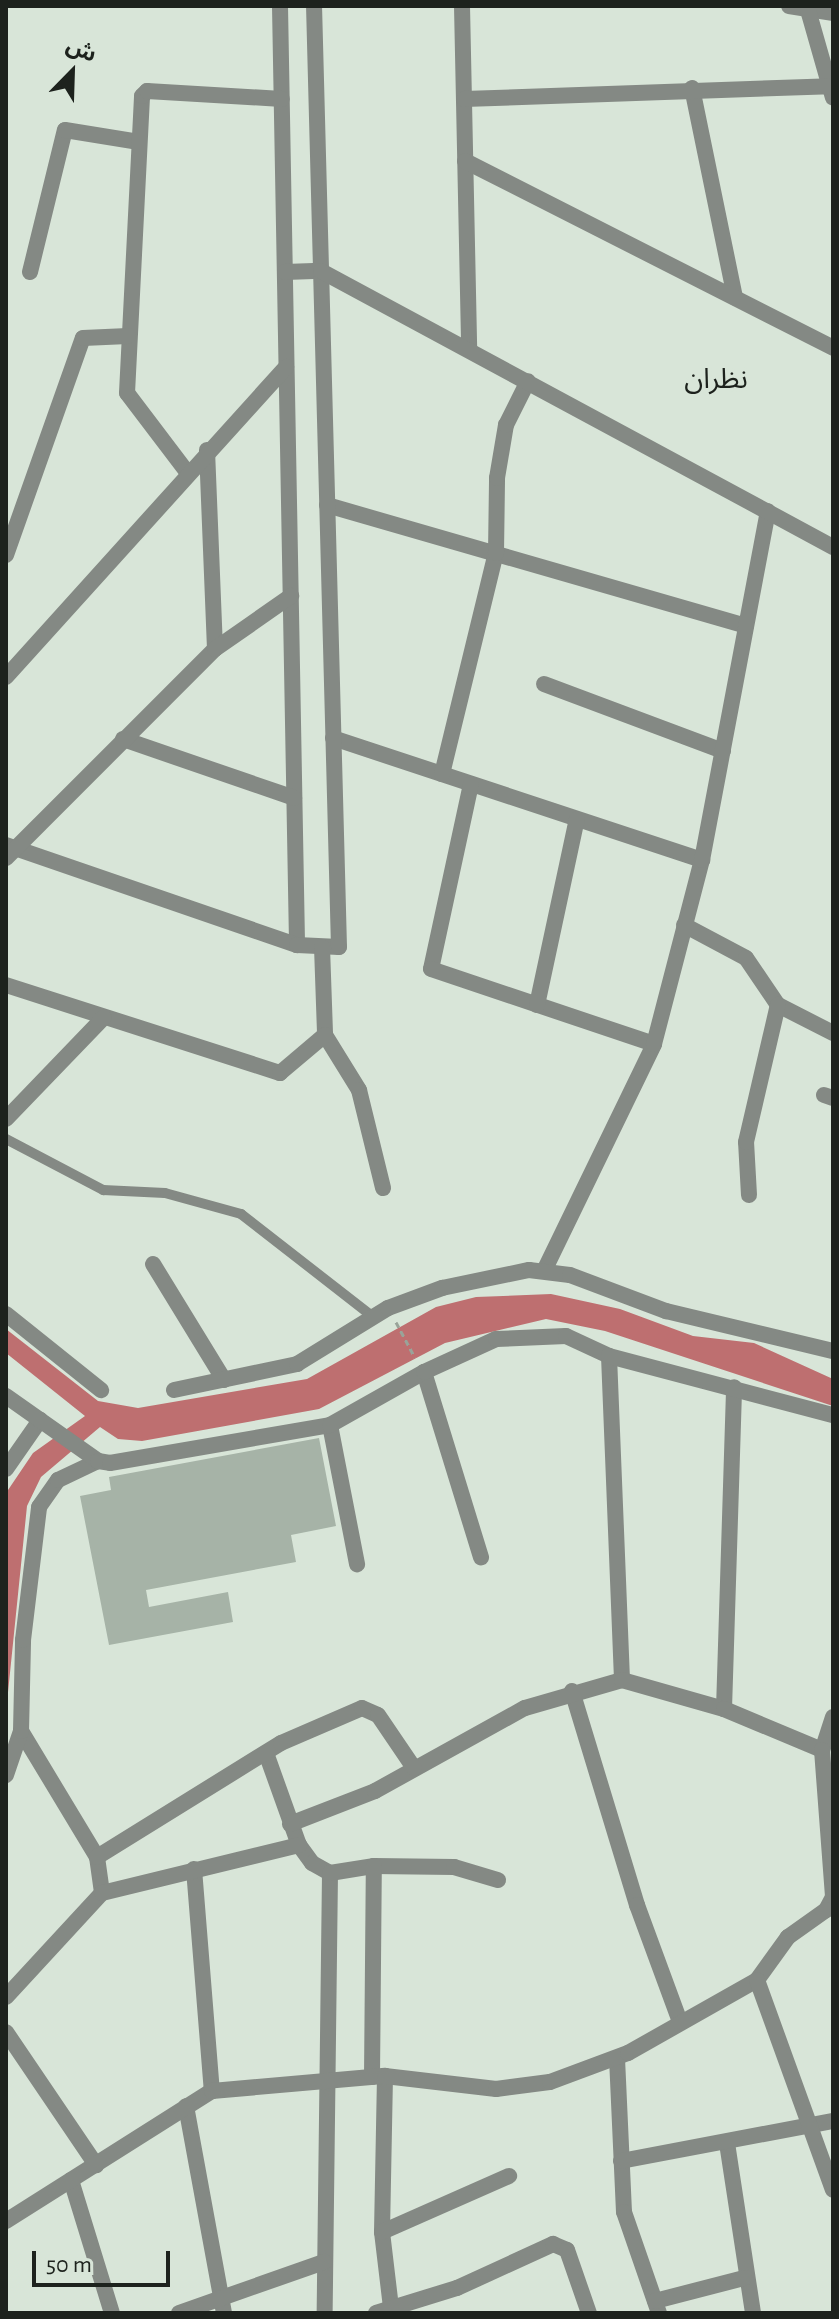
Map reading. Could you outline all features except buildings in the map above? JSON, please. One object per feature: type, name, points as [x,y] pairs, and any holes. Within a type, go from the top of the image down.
[{"type":"street","points":[[280,6],[297,945]]},
{"type":"street","points":[[314,6],[333,738],[331,947],[325,1035],[359,1090],[383,1188]]},
{"type":"street","points":[[462,6],[469,349]]},
{"type":"street","points":[[789,6],[833,13]]},
{"type":"street","points":[[464,99],[692,88],[831,92],[808,10]]},
{"type":"street","points":[[692,88],[735,298]]},
{"type":"street","points":[[187,472],[128,397],[128,336],[139,142],[147,91],[282,99]]},
{"type":"street","points":[[30,272],[65,130],[139,142]]},
{"type":"street","points":[[465,161],[833,348]]},
{"type":"street","points":[[285,272],[321,271],[833,547]]},
{"type":"street","points":[[6,555],[83,338],[128,336]]},
{"type":"street","points":[[6,677],[187,472],[286,367]]},
{"type":"street","points":[[442,774],[496,553],[497,478],[506,425],[528,381]]},
{"type":"street","points":[[207,450],[215,649]]},
{"type":"street","points":[[327,505],[746,626]]},
{"type":"street","points":[[544,1271],[654,1044],[702,860],[768,511]]},
{"type":"street","points":[[291,596],[215,649],[9,850],[297,945],[331,947]]},
{"type":"street","points":[[544,684],[723,751]]},
{"type":"street","points":[[333,738],[702,860]]},
{"type":"street","points":[[123,739],[294,798]]},
{"type":"street","points":[[471,784],[431,969],[654,1044]]},
{"type":"street","points":[[537,1005],[577,819]]},
{"type":"street","points":[[684,925],[746,958],[778,1005],[833,1033]]},
{"type":"street","points":[[6,985],[280,1073],[325,1035]]},
{"type":"street","points":[[749,1195],[746,1142],[778,1005]]},
{"type":"street","points":[[6,1119],[104,1017]]},
{"type":"street","points":[[153,1264],[224,1380]]},
{"type":"street","points":[[174,1390],[297,1364],[372,1316],[442,1288],[544,1271],[666,1311],[833,1351]]},
{"type":"street","points":[[6,1314],[101,1390]]},
{"type":"street","points":[[6,1775],[21,1731],[23,1640],[39,1507],[58,1480],[92,1456],[330,1425],[422,1368],[496,1339],[566,1336],[609,1356],[833,1415]]},
{"type":"street","points":[[609,1356],[622,1680]]},
{"type":"street","points":[[422,1368],[481,1557]]},
{"type":"street","points":[[724,1709],[734,1387]]},
{"type":"street","points":[[8,1399],[92,1456]]},
{"type":"street","points":[[6,1469],[40,1420]]},
{"type":"street","points":[[330,1425],[357,1564]]},
{"type":"street","points":[[290,1824],[375,1791],[525,1708],[572,1691],[622,1680],[724,1709],[822,1750]]},
{"type":"street","points":[[572,1691],[637,1905],[680,2022]]},
{"type":"street","points":[[97,1857],[266,1753],[362,1708],[372,1709],[414,1768]]},
{"type":"street","points":[[6,2221],[212,2091],[379,2076],[496,2089],[550,2082],[617,2058],[757,1980],[788,1937],[826,1910],[833,1897],[831,1806],[822,1750],[833,1717]]},
{"type":"street","points":[[21,1731],[97,1857],[102,1893]]},
{"type":"street","points":[[266,1753],[299,1845],[312,1863],[330,1873],[374,1866],[454,1867],[498,1880]]},
{"type":"street","points":[[6,1997],[102,1893],[299,1845]]},
{"type":"street","points":[[374,1866],[384,2311],[457,2288],[553,2244],[567,2250],[589,2313]]},
{"type":"street","points":[[194,1869],[212,2091]]},
{"type":"street","points":[[325,2313],[324,2262],[332,2078],[330,1873]]},
{"type":"street","points":[[757,1980],[833,2190]]},
{"type":"street","points":[[6,2032],[96,2165]]},
{"type":"street","points":[[617,2058],[624,2212],[657,2307],[744,2278]]},
{"type":"street","points":[[186,2106],[224,2313]]},
{"type":"street","points":[[621,2161],[833,2121]]},
{"type":"street","points":[[727,2143],[744,2278],[753,2313]]},
{"type":"street","points":[[382,2232],[509,2176]]},
{"type":"street","points":[[71,2180],[112,2313]]},
{"type":"street","points":[[179,2313],[219,2295],[324,2262]]},
{"type":"lane","points":[[6,1139],[103,1190],[165,1193],[241,1214],[372,1316]]},
{"type":"path","points":[[391,1314],[422,1368]]},
{"type":"shaded area","points":[[551,1294],[620,1309],[693,1336],[754,1343],[833,1379],[833,1406],[605,1331],[546,1319],[445,1343],[319,1409],[142,1441],[118,1439],[100,1427],[41,1477],[27,1506],[6,1712],[6,1493],[33,1453],[85,1416],[6,1353],[6,1329],[98,1401],[138,1408],[307,1379],[436,1307],[476,1297]]},
{"type":"district","name":"نظران","points":[[716,380]]}]
